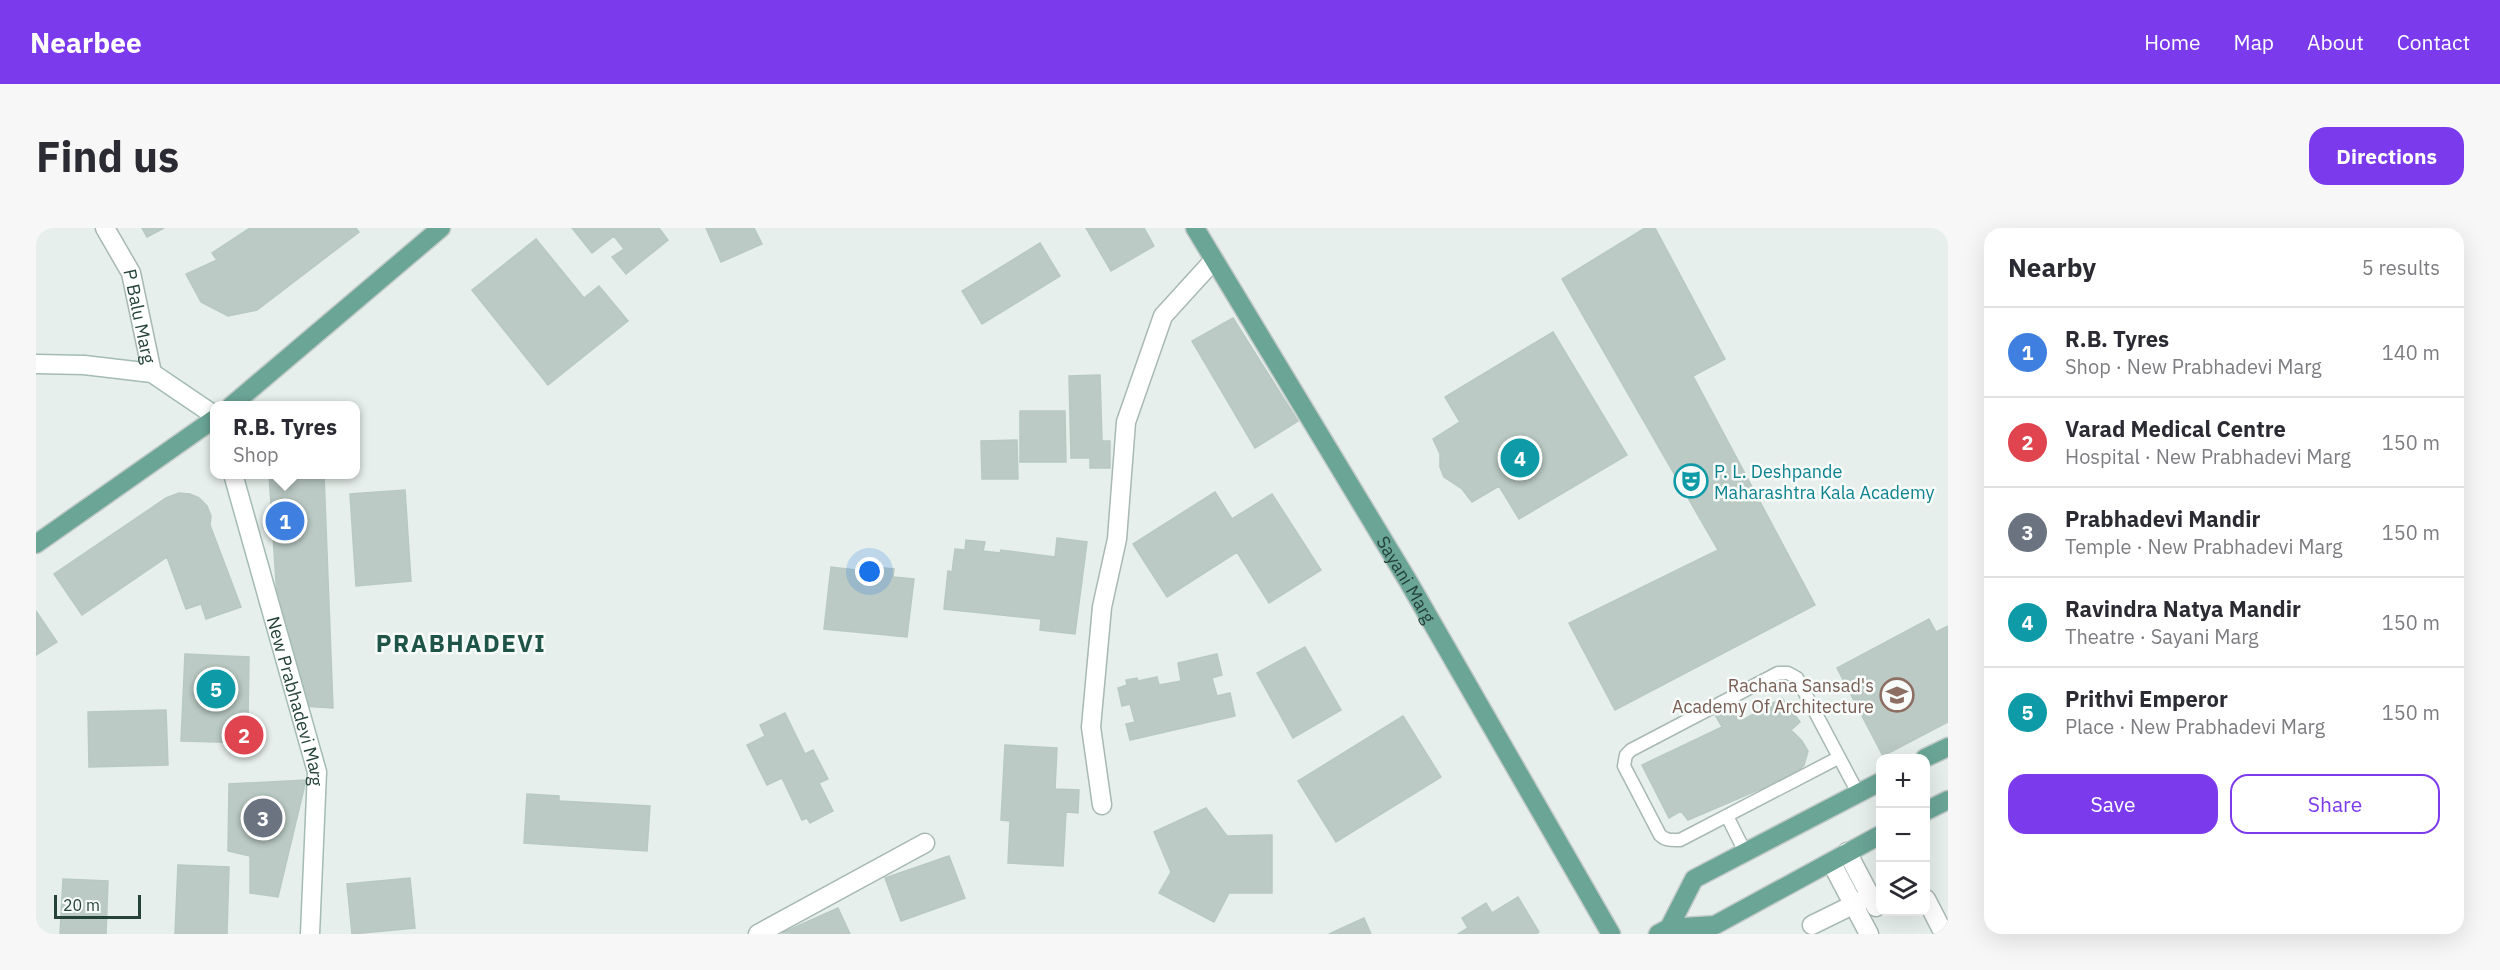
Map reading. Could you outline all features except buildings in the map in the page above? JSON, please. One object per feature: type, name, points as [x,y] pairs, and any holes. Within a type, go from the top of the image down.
[{"type":"main road","points":[[236,401],[441,228]]},
{"type":"main road","name":"Sayani Marg","points":[[1195,228],[1408,581],[1611,934]]},
{"type":"main road","points":[[36,544],[210,420]]},
{"type":"main road","points":[[1930,756],[1948,747]]},
{"type":"main road","points":[[1664,931],[1694,879],[1876,784]]},
{"type":"main road","points":[[1930,809],[1948,800]]},
{"type":"main road","points":[[1664,931],[1714,925],[1876,837]]},
{"type":"street","name":"P Balu Marg","points":[[105,228],[131,273],[152,373],[210,414]]},
{"type":"street","points":[[1102,805],[1091,727],[1102,607],[1117,539],[1126,422],[1163,316],[1214,260]]},
{"type":"street","points":[[36,364],[84,365],[152,373]]},
{"type":"street","name":"New Prabhadevi Marg","points":[[234,479],[317,771],[310,934]]},
{"type":"street","points":[[758,934],[925,843]]},
{"type":"street","points":[[1812,925],[1852,906],[1873,902],[1848,852]]},
{"type":"street","points":[[1831,861],[1852,906],[1869,934]]},
{"type":"street","points":[[1930,907],[1944,934]]},
{"type":"lane","points":[[1838,758],[1680,840],[1664,838],[1624,766],[1626,755],[1631,750],[1778,673],[1788,673],[1797,678],[1858,793]]},
{"type":"lane","points":[[1727,816],[1745,852]]},
{"type":"place","name":"Ravindra Natya Mandir","points":[[1520,458]]},
{"type":"place","name":"P. L. Deshpande Maharashtra Kala Academy","points":[[1691,481]]},
{"type":"place","name":"R.B. Tyres","points":[[285,521]]},
{"type":"place","name":"Prithvi Emperor","points":[[216,689]]},
{"type":"place","name":"Rachana Sansad's Academy Of Architecture","points":[[1897,695]]},
{"type":"place","name":"Varad Medical Centre","points":[[244,735]]},
{"type":"place","name":"Prabhadevi Mandir","points":[[263,818]]},
{"type":"district","name":"PRABHADEVI","points":[[461,643]]}]
